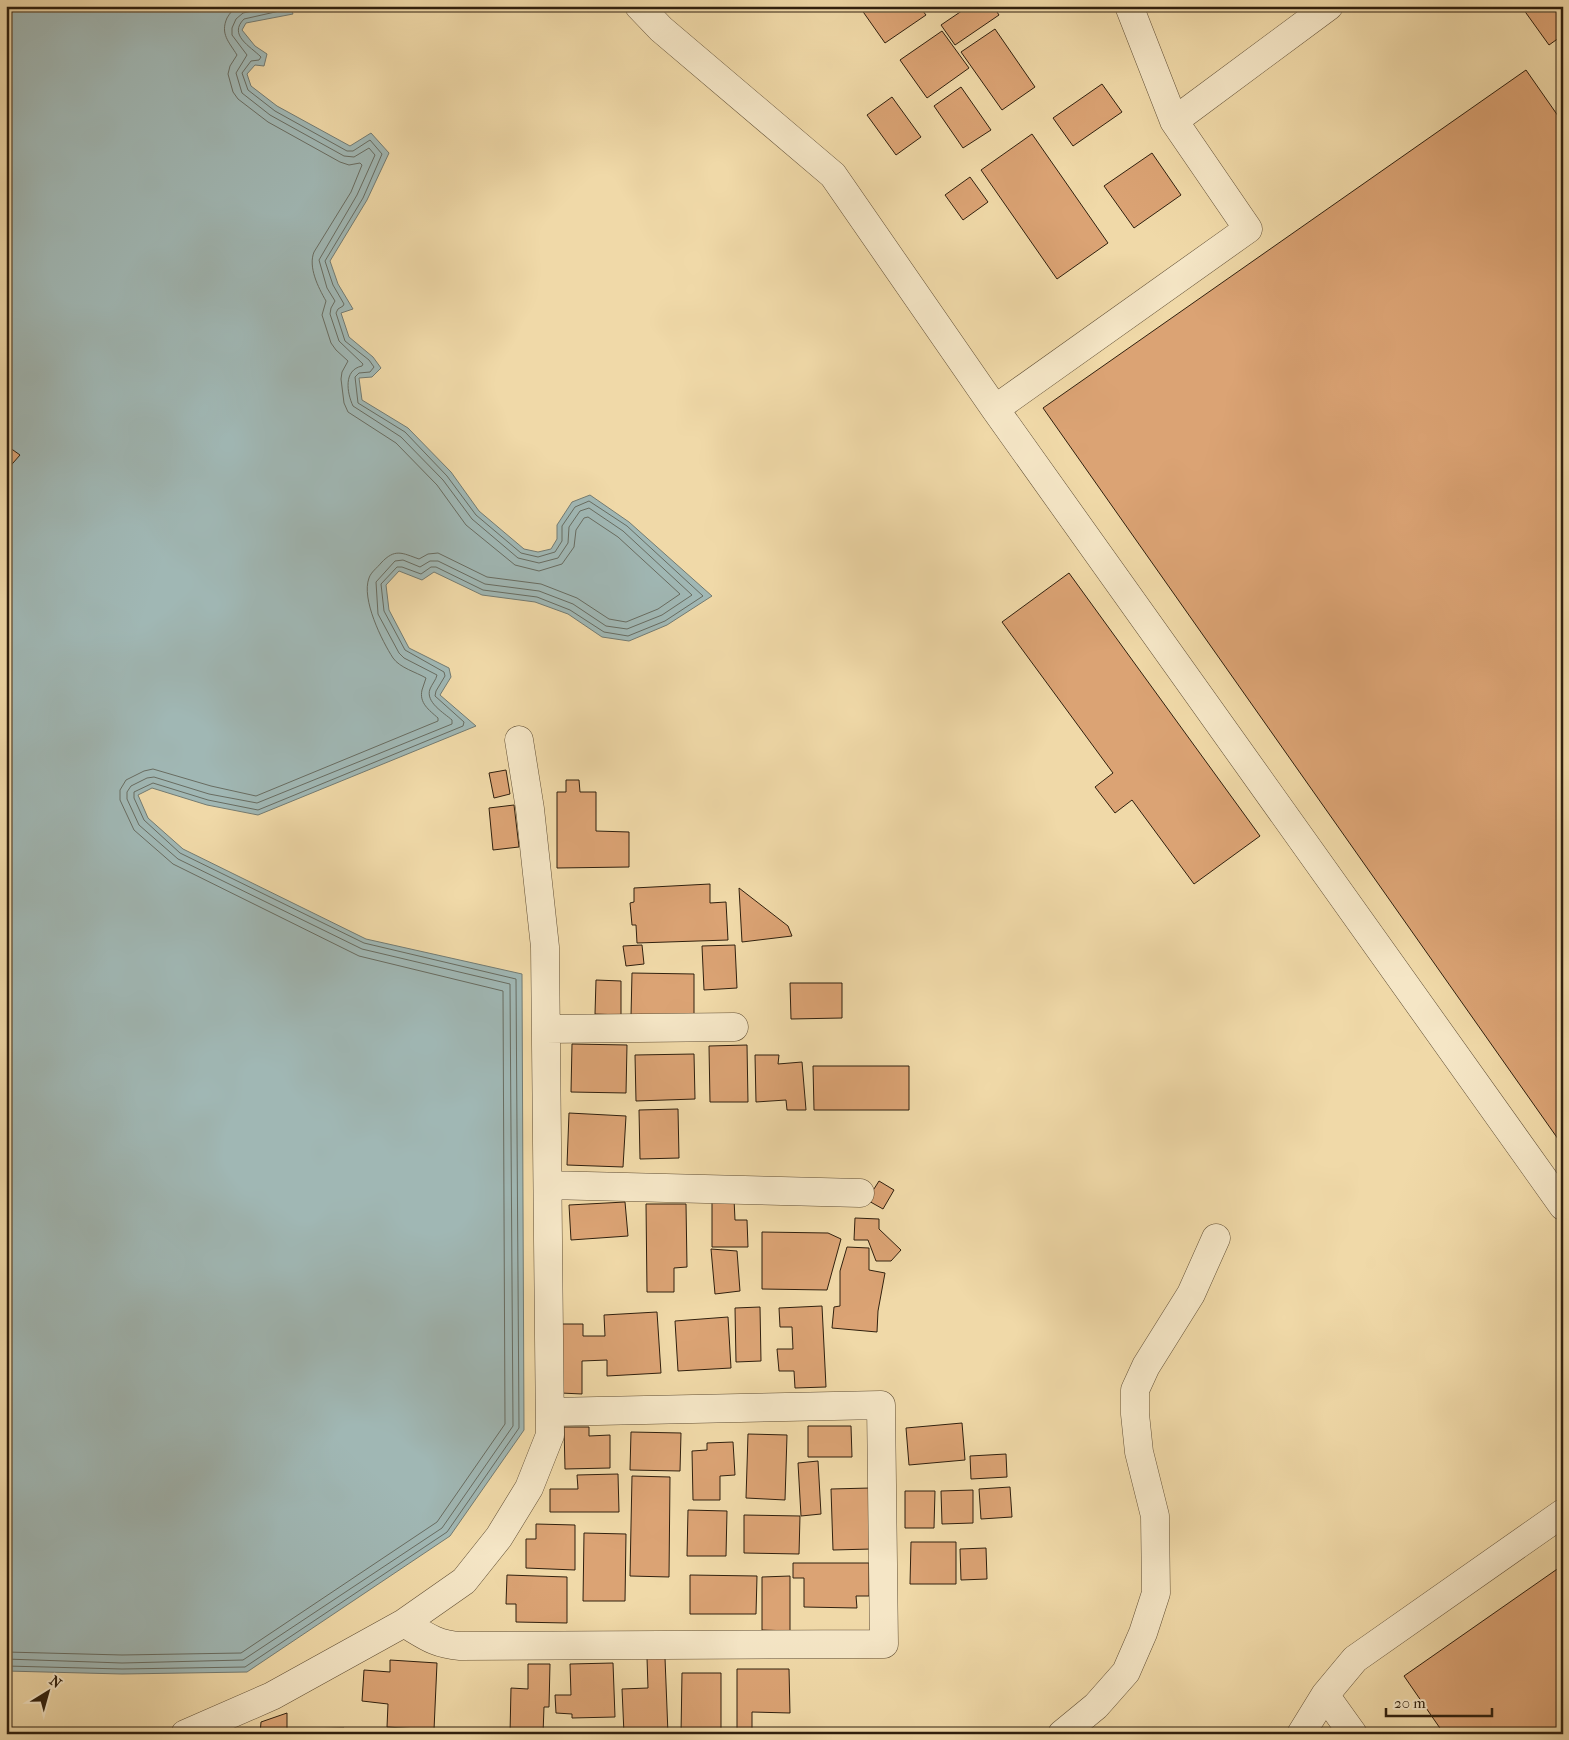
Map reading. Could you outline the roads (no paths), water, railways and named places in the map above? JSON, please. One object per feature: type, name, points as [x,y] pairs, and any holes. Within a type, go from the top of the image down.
[{"type":"street","points":[[639,6],[661,29],[833,175],[995,409],[1563,1206]]},
{"type":"street","points":[[995,409],[1248,229],[1174,121],[1128,6]]},
{"type":"street","points":[[1174,121],[1329,6]]},
{"type":"street","points":[[185,1734],[272,1696],[404,1623],[464,1581],[499,1537],[529,1488],[550,1434],[545,947],[530,809],[519,740]]},
{"type":"street","points":[[546,1029],[734,1027]]},
{"type":"street","points":[[548,1184],[860,1193]]},
{"type":"street","points":[[1062,1734],[1096,1706],[1126,1672],[1143,1633],[1156,1593],[1155,1516],[1140,1452],[1135,1414],[1135,1390],[1146,1366],[1191,1294],[1216,1238]]},
{"type":"street","points":[[404,1623],[430,1639],[444,1644],[460,1646],[884,1644],[881,1405],[550,1412]]},
{"type":"street","points":[[1301,1734],[1325,1695],[1355,1659],[1563,1513]]},
{"type":"street","points":[[1325,1695],[1353,1734]]},
{"type":"water","points":[[6,6],[290,6],[293,14],[246,23],[242,30],[255,46],[267,54],[264,66],[255,65],[247,74],[251,86],[277,106],[350,146],[371,133],[389,153],[367,200],[330,261],[338,284],[353,309],[341,313],[349,337],[373,357],[381,368],[372,377],[359,378],[362,400],[408,428],[451,472],[479,511],[524,549],[538,552],[551,549],[557,539],[557,525],[572,502],[590,495],[629,522],[712,596],[667,625],[629,641],[602,637],[568,614],[535,602],[482,595],[434,572],[422,580],[399,571],[386,585],[389,610],[409,648],[449,668],[451,677],[440,695],[476,726],[258,815],[207,805],[152,788],[138,795],[148,818],[183,849],[366,939],[522,974],[524,1430],[450,1536],[247,1672],[122,1674],[6,1671]]}]
